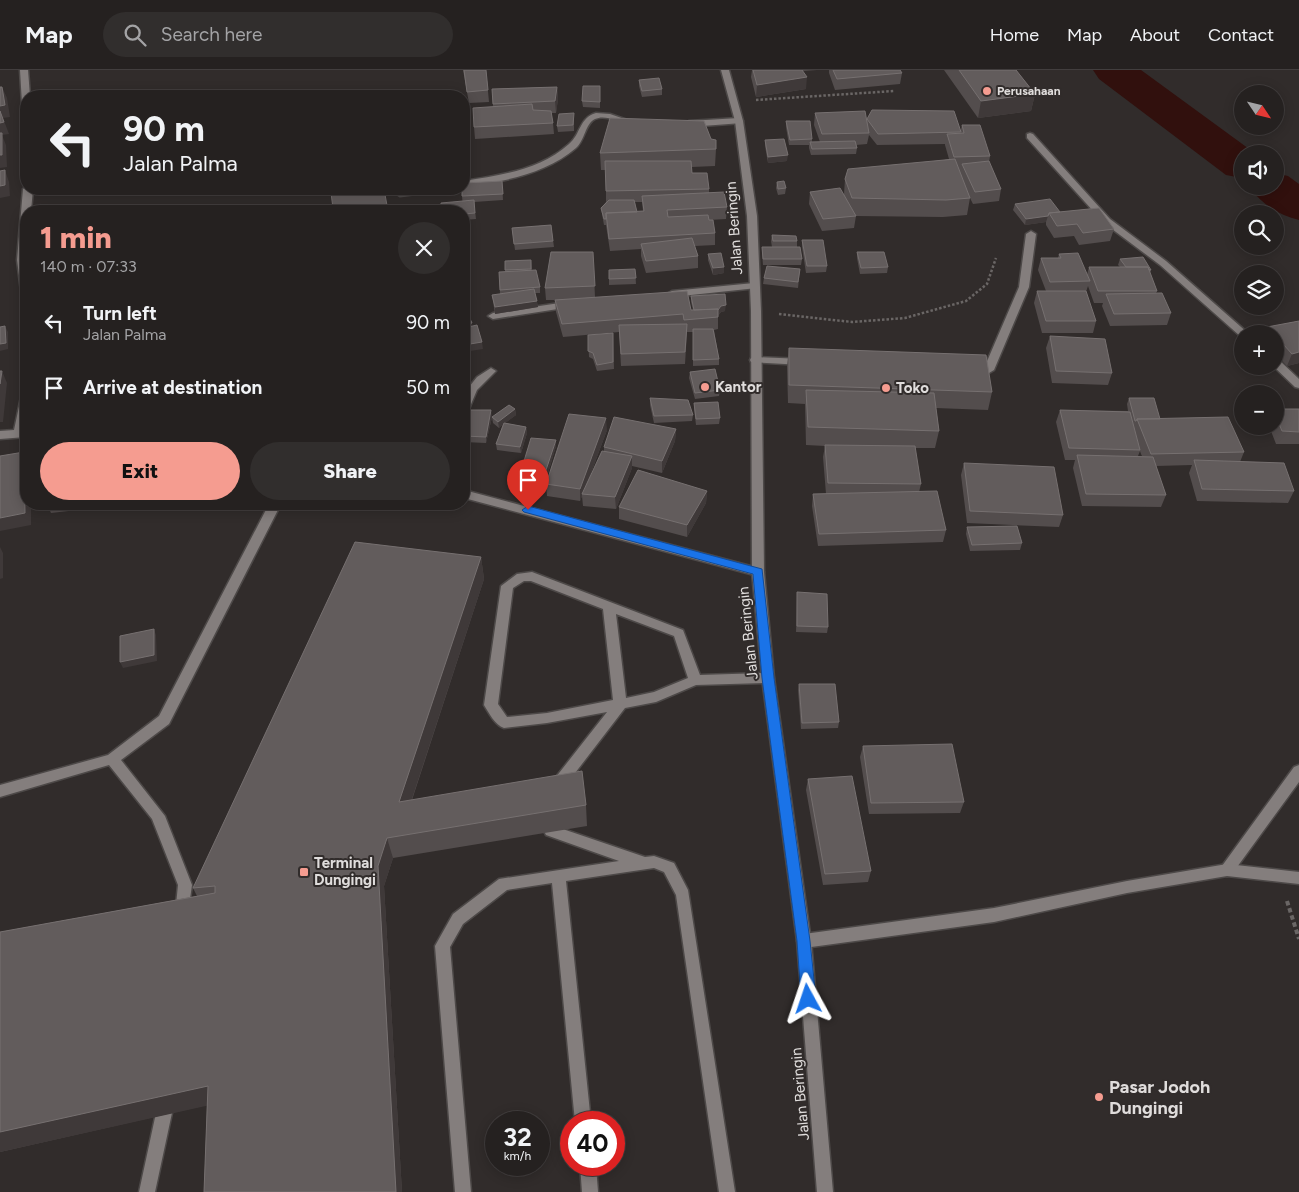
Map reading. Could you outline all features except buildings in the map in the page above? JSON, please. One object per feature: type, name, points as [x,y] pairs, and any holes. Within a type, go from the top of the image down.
[{"type":"street","points":[[24,70],[25,90]]},
{"type":"street","name":"Jalan Beringin","points":[[725,70],[739,121],[752,216],[756,311],[758,572],[768,678],[804,941],[825,1192]]},
{"type":"street","points":[[470,183],[526,171],[547,164],[576,144],[588,120],[593,116],[601,115],[636,123]]},
{"type":"street","points":[[677,124],[739,121]]},
{"type":"street","points":[[1030,136],[1107,221],[1163,263],[1234,325]]},
{"type":"street","points":[[959,368],[989,370],[1024,287],[1031,234]]},
{"type":"street","points":[[661,295],[754,286]]},
{"type":"street","points":[[493,316],[584,303]]},
{"type":"street","points":[[755,360],[814,362]]},
{"type":"street","points":[[470,391],[475,383],[491,371]]},
{"type":"street","points":[[1284,371],[1299,385]]},
{"type":"street","points":[[0,435],[20,433]]},
{"type":"street","points":[[470,496],[758,572]]},
{"type":"street","points":[[0,791],[112,759],[164,720],[272,510]]},
{"type":"street","points":[[695,680],[679,633],[532,576],[521,577],[507,586],[491,705],[504,723],[547,718],[656,697],[695,680],[768,678]]},
{"type":"street","points":[[548,798],[620,705],[609,606]]},
{"type":"street","points":[[112,759],[158,816],[185,885],[181,933]]},
{"type":"street","points":[[1227,870],[1299,771]]},
{"type":"street","points":[[551,831],[645,863]]},
{"type":"street","points":[[463,1192],[442,946],[458,919],[504,884],[654,862],[669,867],[683,895],[727,1192]]},
{"type":"street","points":[[804,941],[994,915],[1127,887],[1227,870],[1299,878]]},
{"type":"street","points":[[558,876],[582,1111]]},
{"type":"street","points":[[148,1192],[168,1088]]},
{"type":"street","points":[[589,1176],[590,1192]]},
{"type":"path","points":[[733,101],[894,91]]},
{"type":"path","points":[[756,311],[852,322],[905,318],[966,301],[987,284],[996,258]]},
{"type":"path","points":[[1279,876],[1299,938]]},
{"type":"waterway","points":[[1114,70],[1234,159]]},
{"type":"waterway","points":[[1284,195],[1299,206]]},
{"type":"place","name":"Perusahaan","points":[[987,91]]},
{"type":"place","name":"Kantor","points":[[705,387]]},
{"type":"place","name":"Toko","points":[[886,388]]},
{"type":"place","name":"Terminal Dungingi","points":[[304,872]]},
{"type":"place","name":"Pasar Jodoh Dungingi","points":[[1099,1097]]},
{"type":"route","points":[[528,510],[758,572],[768,678],[804,941],[808,999]]}]
